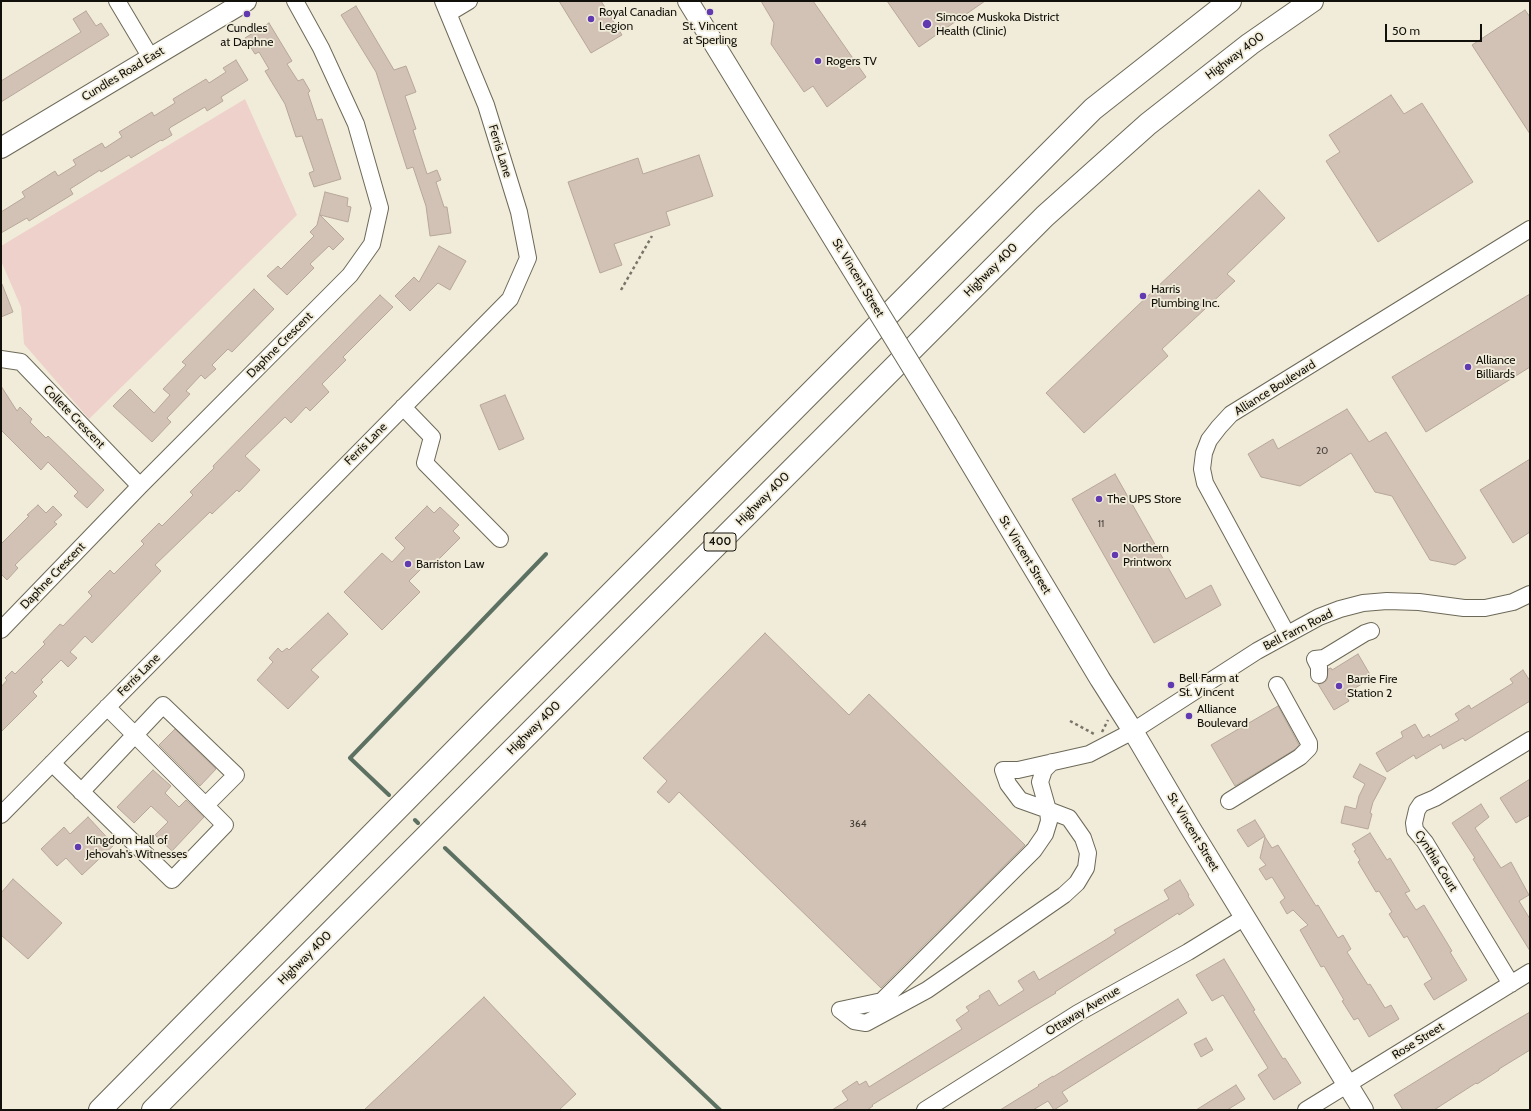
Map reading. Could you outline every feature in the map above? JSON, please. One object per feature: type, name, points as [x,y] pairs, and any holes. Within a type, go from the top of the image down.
[{"type":"highway","points":[[100,1110],[492,712],[1093,109],[1230,1]]},
{"type":"highway","name":"Highway 400","points":[[153,1110],[1045,216],[1148,124],[1250,44],[1312,1]]},
{"type":"main road","name":"Cundles Road East","points":[[1,148],[246,1]]},
{"type":"main road","name":"St. Vincent Street","points":[[688,1],[947,424],[1100,679],[1363,1110]]},
{"type":"street","points":[[118,1],[151,58]]},
{"type":"street","name":"Daphne Crescent","points":[[1,630],[140,486],[350,275],[372,244],[380,208],[356,124],[321,48],[295,1]]},
{"type":"street","points":[[446,7],[469,1]]},
{"type":"street","name":"Ferris Lane","points":[[1,815],[510,298],[528,258],[519,212],[486,105],[446,7]]},
{"type":"street","name":"Alliance Boulevard","points":[[1287,634],[1205,483],[1202,469],[1204,453],[1210,440],[1219,427],[1232,414],[1530,229]]},
{"type":"street","name":"Collete Crescent","points":[[1,359],[20,362],[140,486]]},
{"type":"street","points":[[404,407],[432,437],[426,463],[500,539]]},
{"type":"street","name":"Bell Farm Road","points":[[1048,810],[1020,800],[1008,784],[1003,770],[1018,770],[1089,754],[1133,731],[1256,651],[1319,618],[1340,609],[1363,603],[1387,601],[1419,602],[1464,608],[1485,608],[1513,602],[1530,594]]},
{"type":"street","points":[[1321,671],[1315,659],[1324,658],[1365,633],[1371,631]]},
{"type":"street","points":[[1229,801],[1300,757],[1309,748],[1309,743],[1277,685]]},
{"type":"street","points":[[81,792],[163,705],[236,775],[206,805]]},
{"type":"street","points":[[52,763],[172,880],[225,825],[107,707]]},
{"type":"street","name":"Cynthia Court","points":[[1511,984],[1425,842],[1415,830],[1414,822],[1417,810],[1421,804],[1435,798],[1530,740]]},
{"type":"street","points":[[1048,810],[1069,818],[1083,838],[1088,853],[1086,868],[1077,883],[1069,891],[928,990],[866,1023],[854,1021],[840,1010],[882,1001],[1034,850],[1045,834],[1049,822],[1048,810],[1040,782],[1044,770],[1052,762]]},
{"type":"street","name":"Ottaway Avenue","points":[[925,1110],[1078,1013],[1188,952],[1245,917]]},
{"type":"street","name":"Rose Street","points":[[1306,1110],[1530,972]]},
{"type":"path","points":[[621,290],[652,236]]},
{"type":"path","points":[[1070,721],[1100,736],[1108,720]]},
{"type":"shaded area","points":[[245,99],[297,215],[89,419],[24,344],[21,307],[1,261],[1,246]]},
{"type":"building","name":"Royal Canadian Legion","points":[[559,1],[601,1],[622,35],[591,53]]},
{"type":"building","name":"Rogers TV","points":[[761,1],[813,1],[866,77],[827,107],[813,86],[804,92],[771,44],[774,23]]},
{"type":"building","name":"Simcoe Muskoka District Health (Clinic)","points":[[887,1],[985,1],[919,47]]},
{"type":"building","points":[[356,6],[394,70],[406,66],[416,92],[405,96],[416,129],[413,130],[427,174],[437,170],[441,180],[436,182],[444,207],[447,207],[451,233],[430,236],[426,206],[413,167],[407,169],[376,72],[341,15]]},
{"type":"building","points":[[1525,10],[1530,17],[1530,134],[1472,45]]},
{"type":"building","points":[[86,11],[96,26],[101,23],[109,35],[1,102],[1,81],[81,32],[73,19]]},
{"type":"building","points":[[269,23],[292,61],[287,64],[298,81],[303,79],[310,91],[308,93],[317,120],[322,119],[341,179],[314,187],[309,173],[314,171],[302,136],[296,137],[285,104],[265,71],[269,69],[259,52],[255,54],[245,38]]},
{"type":"building","points":[[236,60],[248,80],[221,97],[223,101],[207,111],[205,107],[171,127],[169,129],[172,135],[131,158],[129,155],[101,172],[100,170],[70,189],[73,194],[29,221],[27,218],[1,233],[1,212],[25,197],[22,192],[55,171],[58,176],[76,165],[73,160],[102,143],[105,148],[122,137],[119,132],[152,112],[154,116],[175,103],[173,99],[206,79],[209,83],[226,72],[223,68]]},
{"type":"building","points":[[1391,95],[1404,114],[1422,103],[1473,182],[1378,242],[1326,161],[1340,152],[1329,135]]},
{"type":"building","points":[[699,155],[713,196],[666,212],[670,225],[614,244],[622,265],[600,273],[568,182],[638,158],[643,174]]},
{"type":"building","points":[[1259,190],[1285,218],[1227,274],[1235,281],[1162,349],[1168,356],[1084,433],[1046,393]]},
{"type":"building","points":[[325,192],[348,198],[347,206],[351,207],[348,222],[320,215],[344,239],[333,250],[329,246],[310,264],[314,268],[287,295],[267,276],[278,266],[281,269],[314,236],[310,232],[317,225]]},
{"type":"building","points":[[439,246],[466,261],[450,290],[438,283],[410,311],[395,296],[414,277],[419,282]]},
{"type":"building","points":[[1,284],[13,312],[1,317]]},
{"type":"building","points":[[254,289],[274,309],[232,352],[228,349],[212,365],[216,369],[205,379],[201,375],[186,391],[190,394],[167,418],[171,422],[152,442],[113,406],[130,389],[154,413],[170,395],[163,389],[186,365],[182,362]]},
{"type":"building","points":[[1530,294],[1530,367],[1426,432],[1392,377]]},
{"type":"building","points":[[380,295],[393,307],[343,357],[346,360],[322,384],[329,392],[310,411],[306,407],[291,423],[285,417],[245,456],[260,470],[239,492],[237,490],[212,514],[210,512],[155,565],[161,571],[92,643],[85,636],[70,652],[77,658],[68,667],[61,660],[41,680],[43,682],[33,692],[37,696],[1,732],[1,687],[7,680],[5,678],[12,671],[15,674],[45,644],[43,642],[60,624],[63,626],[92,596],[88,592],[110,570],[114,574],[144,544],[141,541],[159,523],[162,526],[193,495],[190,492],[214,468],[213,466]]},
{"type":"building","points":[[1,386],[17,411],[20,407],[32,419],[30,422],[46,438],[48,436],[104,490],[87,508],[74,496],[78,492],[48,462],[41,470],[1,430]]},
{"type":"building","points":[[505,395],[524,439],[499,450],[480,405]]},
{"type":"building","points":[[1347,409],[1369,442],[1386,432],[1466,558],[1455,565],[1430,560],[1392,496],[1375,492],[1351,453],[1300,486],[1261,477],[1248,454],[1273,439],[1278,449]]},
{"type":"building","points":[[1530,459],[1530,532],[1513,543],[1480,490]]},
{"type":"building","points":[[1115,474],[1186,599],[1211,585],[1221,605],[1154,643],[1072,499]]},
{"type":"building","points":[[38,505],[46,513],[53,506],[62,515],[54,522],[57,524],[15,565],[18,568],[7,580],[1,574],[1,544]]},
{"type":"building","points":[[427,506],[434,513],[440,507],[459,525],[453,531],[460,538],[429,569],[425,565],[409,581],[420,592],[382,630],[344,592],[382,553],[392,562],[405,548],[395,538]]},
{"type":"building","points":[[328,613],[348,634],[311,670],[319,677],[288,709],[257,680],[273,662],[269,658],[278,648],[282,652],[287,648],[289,650]]},
{"type":"building","points":[[765,633],[849,715],[869,694],[1025,845],[881,988],[679,792],[669,803],[657,792],[667,781],[643,758]]},
{"type":"building","name":"Barrie Fire Station 2","points":[[1358,654],[1372,678],[1345,694],[1349,701],[1334,710],[1318,684],[1327,680],[1328,669],[1331,668],[1332,670]]},
{"type":"building","points":[[1523,670],[1530,681],[1530,701],[1465,741],[1463,738],[1443,749],[1441,744],[1416,759],[1414,755],[1387,772],[1376,753],[1403,737],[1401,732],[1415,724],[1423,738],[1429,734],[1430,737],[1459,720],[1455,714],[1469,705],[1471,709],[1513,683],[1510,679]]},
{"type":"building","points":[[1278,706],[1299,745],[1294,750],[1235,786],[1211,745]]},
{"type":"building","points":[[175,729],[216,769],[200,786],[159,745]]},
{"type":"building","points":[[1360,764],[1386,778],[1373,802],[1370,813],[1372,814],[1368,829],[1341,823],[1345,806],[1356,809],[1359,796],[1365,784],[1353,777]]},
{"type":"building","points":[[153,770],[171,786],[165,793],[179,807],[186,800],[204,817],[172,851],[155,835],[168,822],[151,806],[134,823],[117,807]]},
{"type":"building","points":[[1530,779],[1530,815],[1516,823],[1500,798]]},
{"type":"building","points":[[1481,804],[1489,817],[1475,828],[1501,868],[1511,862],[1529,895],[1519,901],[1530,919],[1530,951],[1473,859],[1475,858],[1452,823]]},
{"type":"building","name":"Kingdom Hall of Jehovah's Witnesses","points":[[88,817],[114,845],[82,875],[66,858],[57,866],[41,849],[64,827],[70,834]]},
{"type":"building","points":[[1255,820],[1265,836],[1248,847],[1237,830]]},
{"type":"building","points":[[1370,833],[1387,860],[1390,858],[1410,891],[1405,893],[1416,910],[1424,905],[1452,951],[1450,952],[1467,980],[1434,1000],[1424,984],[1432,979],[1407,936],[1404,938],[1389,914],[1392,912],[1379,891],[1376,892],[1358,862],[1360,860],[1354,851],[1356,850],[1352,844]]},
{"type":"building","points":[[1265,837],[1272,848],[1278,845],[1338,938],[1343,935],[1351,949],[1347,952],[1368,985],[1370,984],[1385,1008],[1391,1005],[1399,1019],[1369,1037],[1358,1018],[1354,1020],[1342,1001],[1344,1000],[1324,966],[1321,967],[1300,930],[1308,925],[1293,910],[1287,914],[1280,902],[1285,898],[1272,877],[1266,880],[1259,869],[1266,865],[1260,858]]},
{"type":"building","points":[[13,879],[62,923],[28,959],[1,935],[1,893]]},
{"type":"building","points":[[1180,880],[1194,905],[1179,915],[1178,913],[1055,992],[1056,993],[872,1105],[873,1106],[867,1110],[832,1110],[848,1100],[842,1091],[857,1081],[859,1085],[866,1081],[869,1087],[962,1029],[956,1020],[969,1011],[966,1007],[980,998],[979,996],[989,990],[999,1006],[1024,990],[1018,981],[1034,971],[1039,980],[1107,939],[1116,933],[1114,930],[1169,899],[1164,890]]},
{"type":"building","points":[[1224,959],[1255,1010],[1253,1011],[1283,1059],[1285,1058],[1301,1083],[1274,1100],[1258,1075],[1268,1068],[1223,995],[1212,1001],[1196,975]]},
{"type":"building","points":[[484,997],[576,1094],[559,1110],[364,1110]]},
{"type":"building","points":[[1178,999],[1187,1013],[1062,1092],[1068,1101],[1054,1110],[1048,1101],[1033,1110],[1000,1110],[1039,1086],[1038,1085]]},
{"type":"building","points":[[1530,1012],[1530,1050],[1434,1110],[1403,1110],[1394,1095]]},
{"type":"building","points":[[1206,1038],[1213,1050],[1201,1057],[1194,1044]]},
{"type":"building","points":[[1236,1085],[1245,1099],[1227,1110],[1196,1110]]},
{"type":"waterway","points":[[389,795],[350,758],[546,554]]},
{"type":"waterway","points":[[415,820],[418,823]]},
{"type":"waterway","points":[[445,848],[720,1110]]},
{"type":"place","name":"St. Vincent at Sperling","points":[[710,12]]},
{"type":"place","name":"Cundles at Daphne","points":[[247,14]]},
{"type":"place","name":"Royal Canadian Legion","points":[[591,19]]},
{"type":"place","name":"Simcoe Muskoka District Health (Clinic)","points":[[927,24]]},
{"type":"place","name":"Rogers TV","points":[[818,61]]},
{"type":"place","name":"Harris Plumbing Inc.","points":[[1143,296]]},
{"type":"place","name":"Alliance Billiards","points":[[1468,367]]},
{"type":"place","name":"The UPS Store","points":[[1099,499]]},
{"type":"place","name":"Northern Printworx","points":[[1115,555]]},
{"type":"place","name":"Barriston Law","points":[[408,564]]},
{"type":"place","name":"Bell Farm at St. Vincent","points":[[1171,685]]},
{"type":"place","name":"Barrie Fire Station 2","points":[[1339,686]]},
{"type":"place","name":"Alliance Boulevard","points":[[1189,716]]},
{"type":"place","name":"Kingdom Hall of Jehovah's Witnesses","points":[[78,847]]}]
